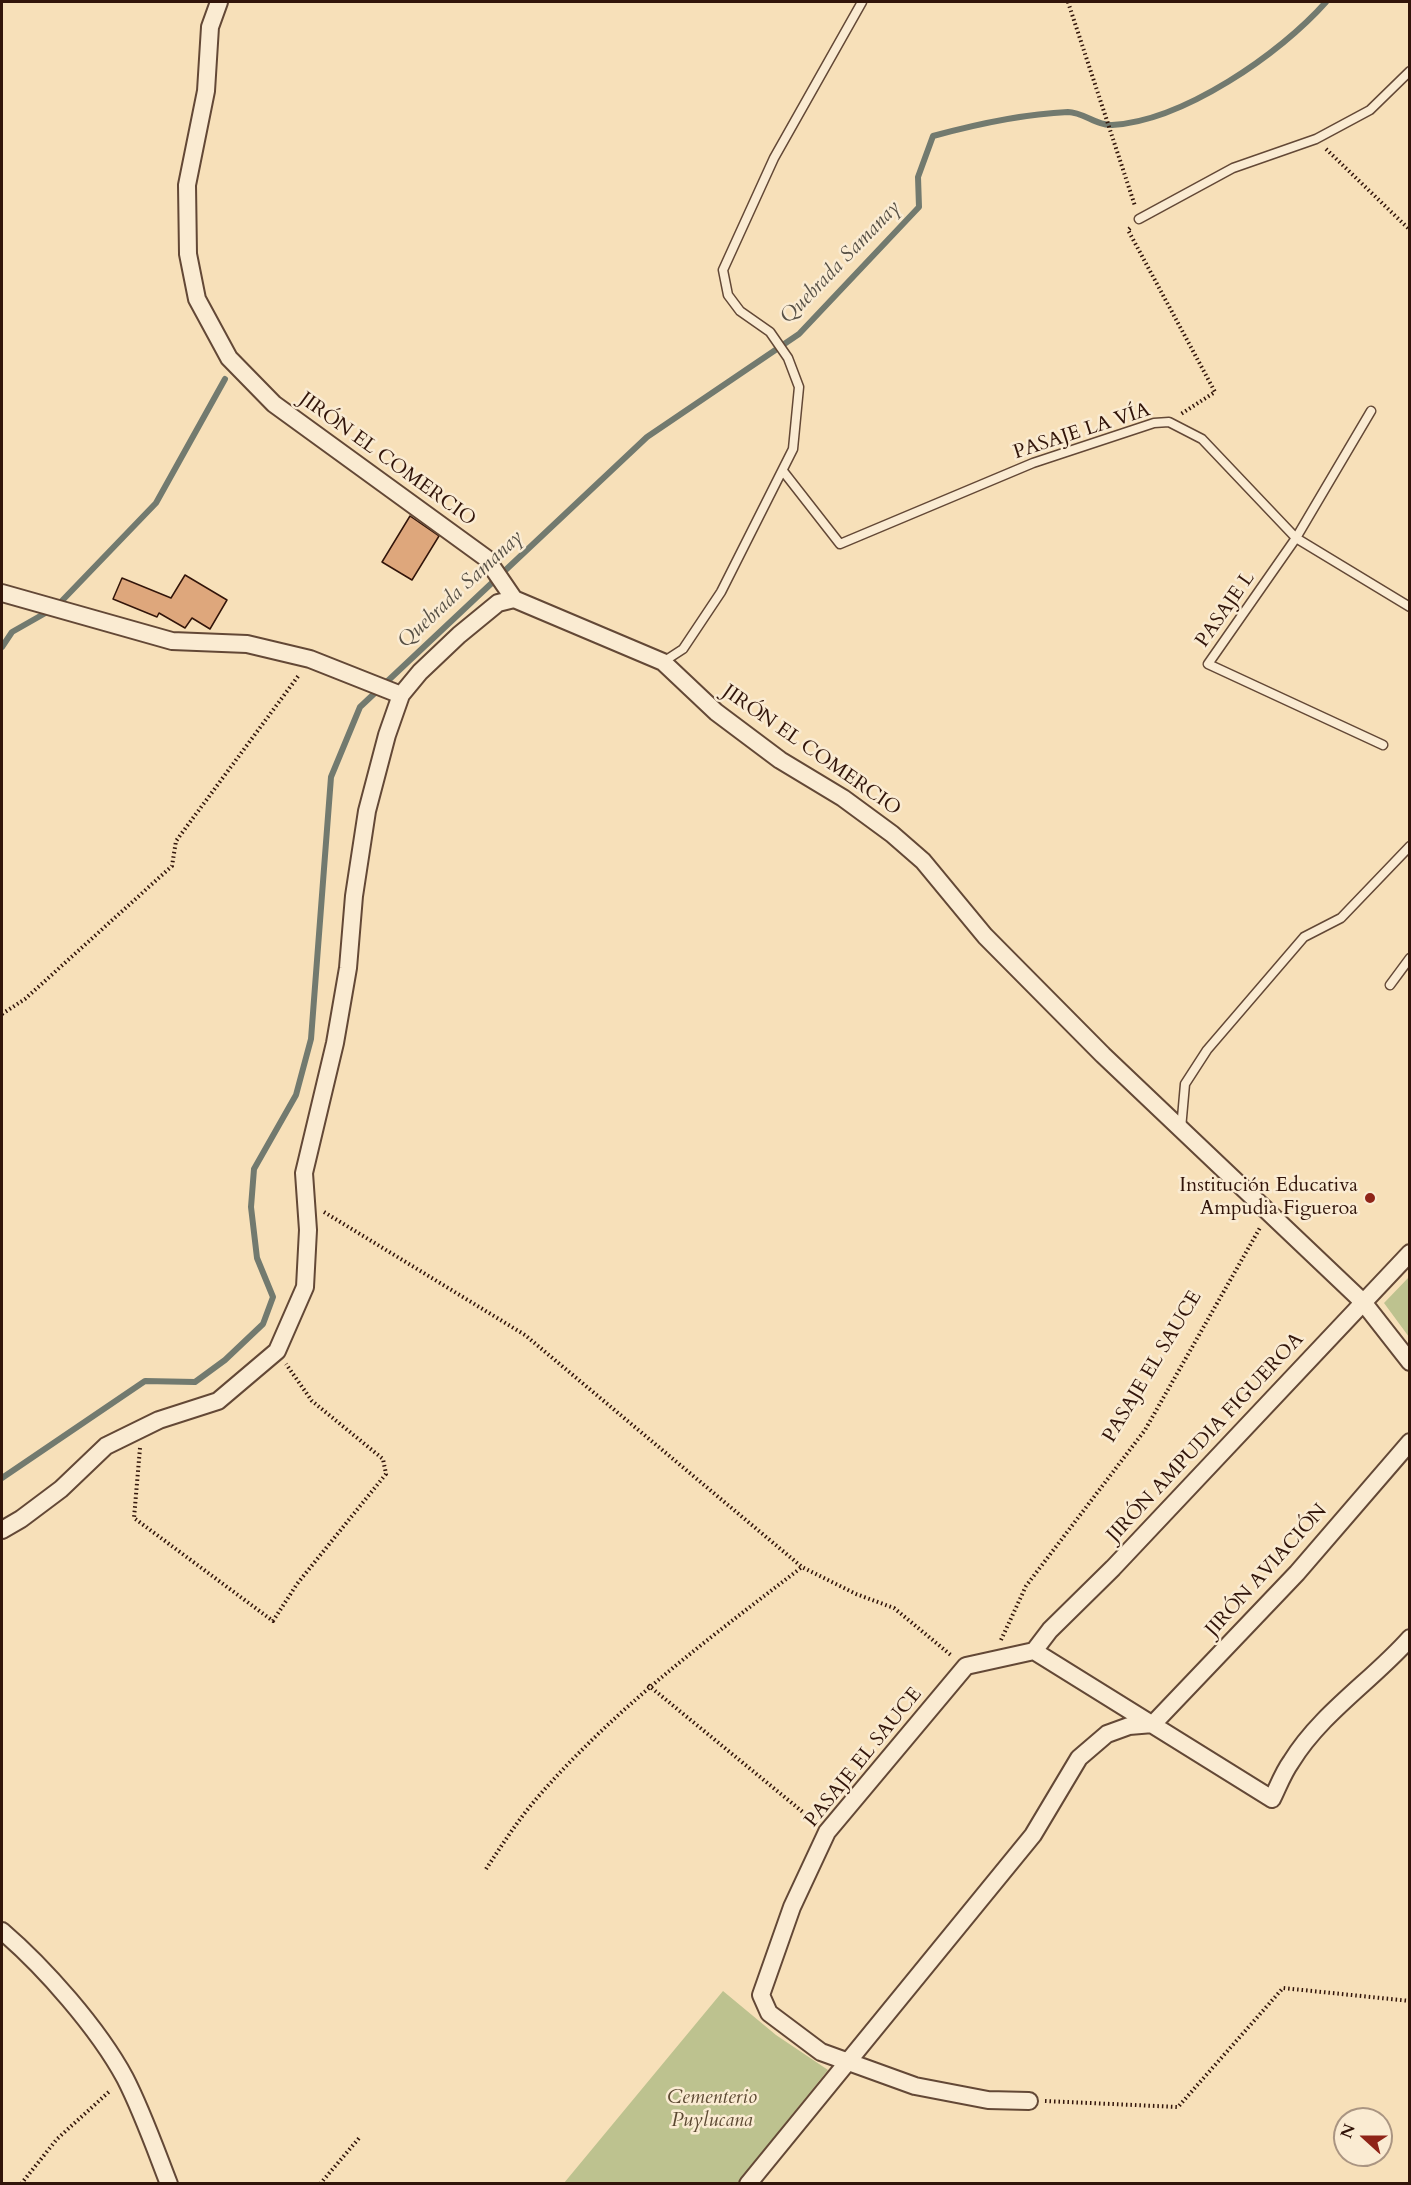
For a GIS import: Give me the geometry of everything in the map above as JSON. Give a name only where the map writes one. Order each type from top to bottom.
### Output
[{"type":"street","name":"JIRÓN EL COMERCIO","points":[[219,2],[210,27],[206,91],[187,185],[188,254],[197,299],[229,358],[274,404],[486,558],[510,594],[663,662],[716,712],[780,760],[843,798],[892,834],[923,861],[986,936],[1181,1130],[1362,1302],[1410,1362]]},
{"type":"street","points":[[2,593],[172,641],[247,644],[310,659],[390,689]]},
{"type":"street","points":[[390,689],[420,672],[459,635],[510,594]]},
{"type":"street","points":[[2,1530],[21,1519],[61,1489],[106,1446],[142,1428],[218,1401],[277,1351],[305,1287],[308,1230],[304,1173],[335,1043],[348,968],[367,811],[387,735],[390,689]]},
{"type":"street","name":"JIRÓN AMPUDIA FIGUEROA","points":[[1034,1651],[1050,1630],[1113,1568],[1410,1253]]},
{"type":"street","name":"JIRÓN AVIACIÓN","points":[[1153,1724],[1297,1573],[1410,1442]]},
{"type":"street","points":[[966,1666],[1034,1651],[1272,1799],[1291,1761],[1326,1720],[1392,1659],[1410,1638]]},
{"type":"street","name":"PASAJE EL SAUCE","points":[[966,1666],[827,1832],[792,1907],[760,1995],[769,2013],[821,2052],[915,2086],[988,2100],[1029,2100]]},
{"type":"street","points":[[748,2184],[1033,1835],[1079,1758],[1107,1734],[1128,1726],[1153,1724]]},
{"type":"street","points":[[2,1931],[24,1950],[96,2033],[125,2078],[169,2184]]},
{"type":"lane","points":[[663,662],[683,649],[721,592],[793,449],[799,387],[788,358],[770,332],[740,311],[728,295],[723,270],[774,158],[862,2]]},
{"type":"lane","points":[[1138,219],[1233,168],[1316,140],[1370,110],[1410,71]]},
{"type":"lane","name":"PASAJE L","points":[[1371,411],[1296,538],[1208,664],[1383,745]]},
{"type":"lane","name":"PASAJE LA VÍA","points":[[783,471],[840,544],[1033,463],[1154,423],[1169,422],[1202,439],[1296,538],[1410,607]]},
{"type":"lane","points":[[1181,1130],[1185,1084],[1207,1050],[1304,937],[1341,918],[1410,846]]},
{"type":"lane","points":[[1390,985],[1410,958]]},
{"type":"path","points":[[1068,2],[1138,219],[1128,230],[1215,392],[1169,422]]},
{"type":"path","points":[[1316,140],[1410,230]]},
{"type":"path","points":[[2,1014],[25,999],[172,866],[176,841],[310,659]]},
{"type":"path","points":[[306,1201],[525,1335],[802,1567],[856,1594],[894,1608],[966,1666]]},
{"type":"path","name":"PASAJE EL SAUCE","points":[[991,1660],[1026,1586],[1145,1430],[1269,1213]]},
{"type":"path","points":[[142,1428],[134,1518],[273,1621],[297,1584],[387,1474],[383,1459],[312,1401],[277,1351]]},
{"type":"path","points":[[486,1869],[535,1799],[648,1685],[802,1567]]},
{"type":"path","points":[[648,1685],[827,1832]]},
{"type":"path","points":[[1029,2100],[1178,2107],[1283,1988],[1410,2001]]},
{"type":"path","points":[[21,2184],[57,2139],[125,2078]]},
{"type":"path","points":[[320,2184],[360,2137]]},
{"type":"green space","points":[[1409,1277],[1409,1337],[1384,1303]]},
{"type":"green space","name":"Cementerio Puylucana","points":[[723,1991],[776,2035],[828,2070],[737,2183],[564,2183]]},
{"type":"building","points":[[410,516],[439,536],[412,580],[382,562]]},
{"type":"building","points":[[185,575],[227,600],[210,629],[192,618],[185,628],[159,613],[157,617],[113,599],[122,578],[171,598]]},
{"type":"waterway","name":"Quebrada Samanay","points":[[2,1478],[145,1381],[195,1382],[225,1360],[263,1324],[273,1297],[257,1258],[251,1207],[254,1169],[296,1095],[311,1039],[331,777],[360,707],[647,437],[799,334],[919,207],[918,177],[933,136],[1000,120],[1051,113],[1079,114],[1106,125],[1140,121],[1199,98],[1228,82],[1283,43],[1326,2]]},
{"type":"waterway","points":[[2,647],[12,632],[56,607],[156,503],[225,379]]},
{"type":"place","name":"Institución Educativa Ampudia Figueroa","points":[[1370,1198]]}]
